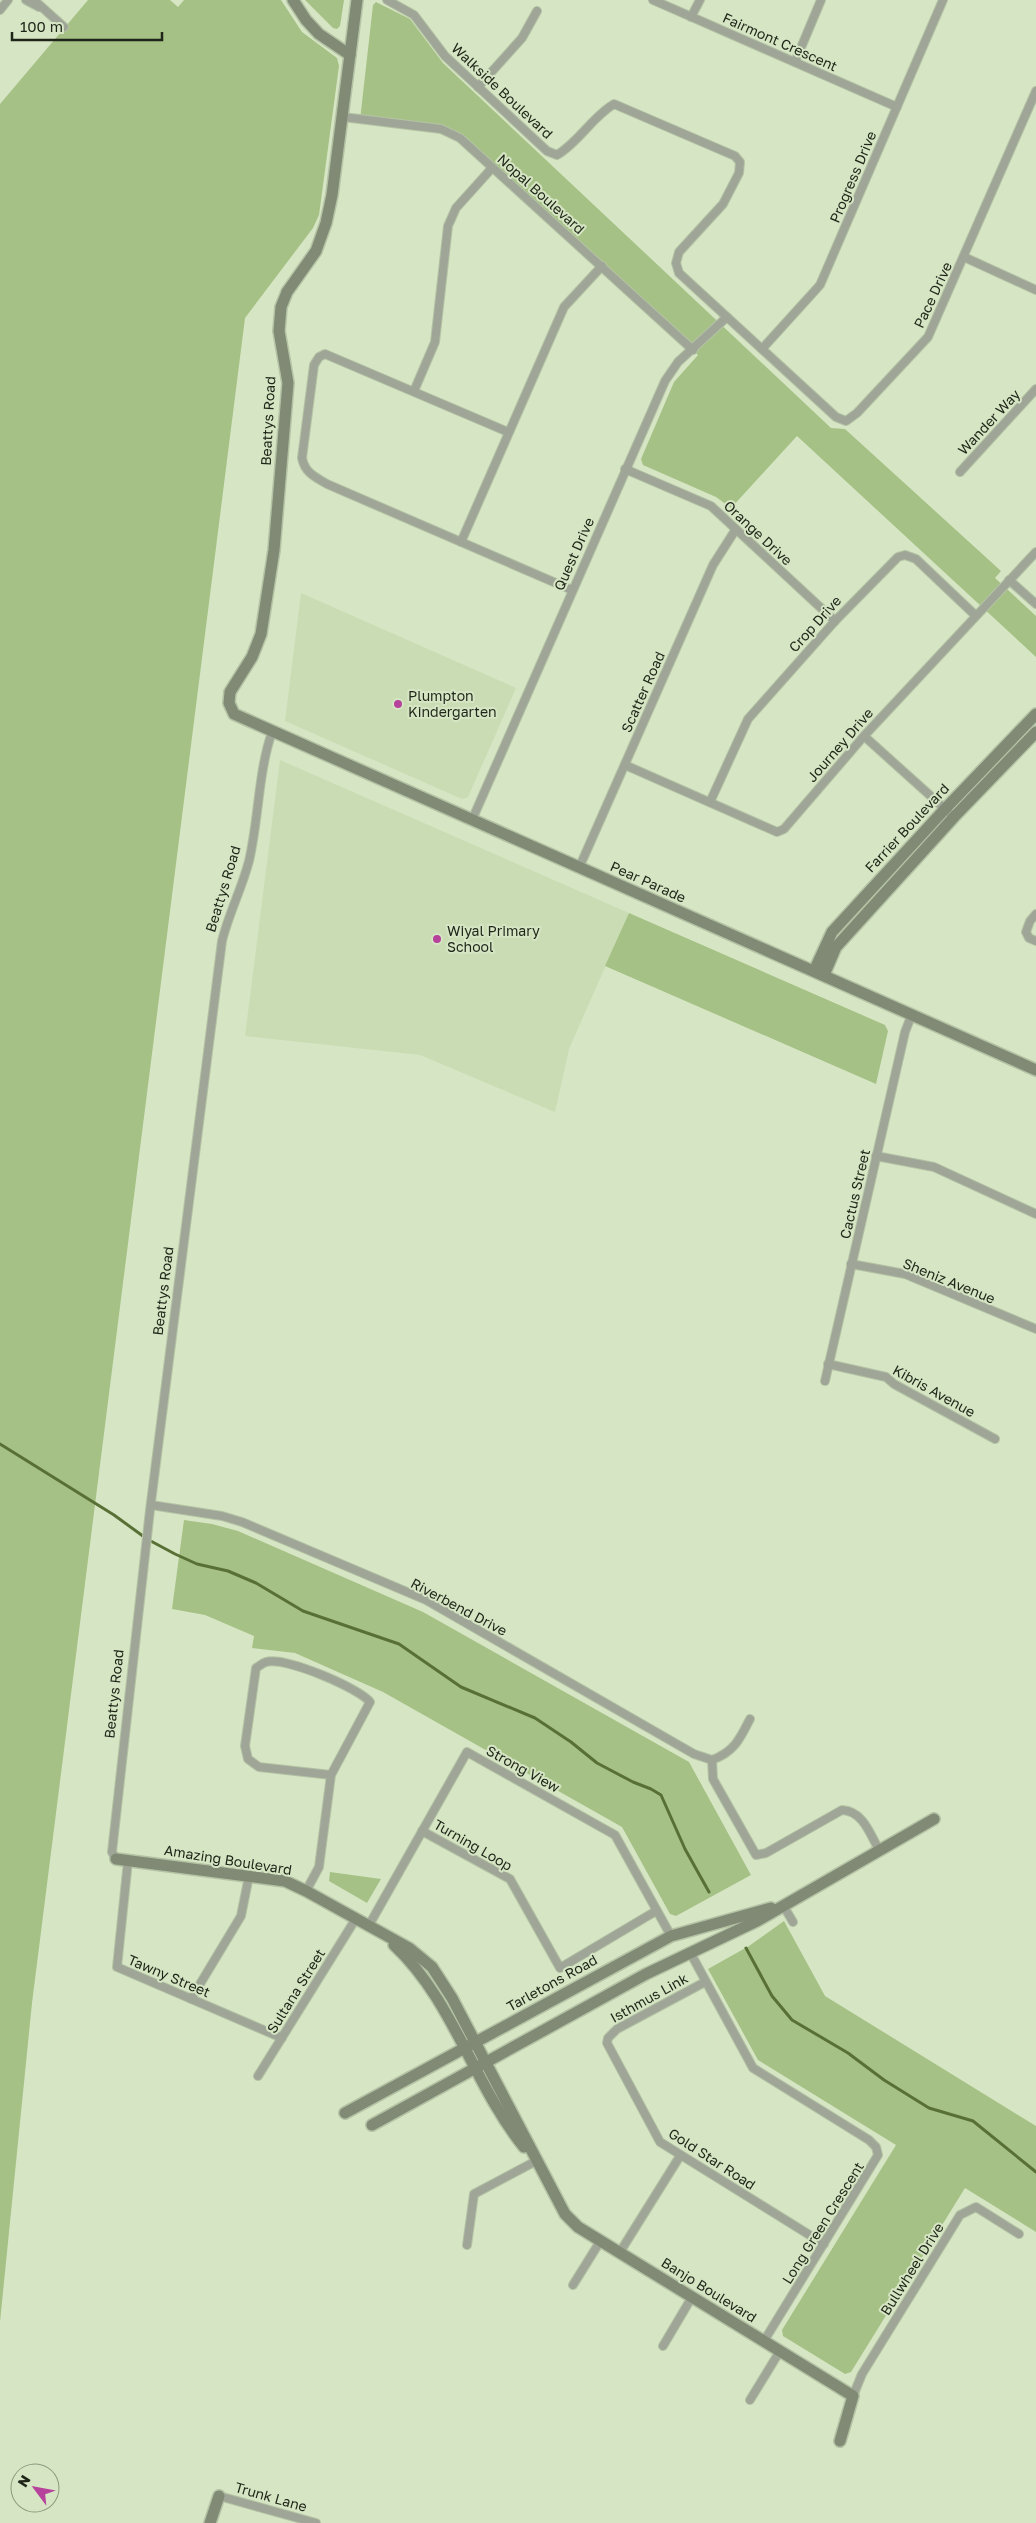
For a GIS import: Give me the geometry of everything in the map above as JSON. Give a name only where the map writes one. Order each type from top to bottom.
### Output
[{"type":"street","points":[[0,10],[8,0]]},
{"type":"street","points":[[26,0],[43,9]]},
{"type":"street","points":[[34,0],[64,27]]},
{"type":"street","points":[[293,0],[306,20],[319,34],[350,55]]},
{"type":"street","points":[[300,0],[312,18],[326,32],[337,38],[352,42]]},
{"type":"street","name":"Beattys Road","points":[[248,721],[234,714],[229,703],[230,692],[252,657],[261,634],[274,550],[288,383],[279,331],[280,307],[287,292],[316,251],[326,223],[343,118],[357,0]]},
{"type":"street","name":"Walkside Boulevard","points":[[386,0],[414,15],[445,56],[547,151],[557,154],[566,149],[604,110],[614,104],[736,156],[740,162],[739,173],[723,204],[679,252],[676,263],[679,273],[836,417],[846,421]]},
{"type":"street","name":"Fairmont Crescent","points":[[653,0],[897,107]]},
{"type":"street","points":[[692,17],[700,0]]},
{"type":"street","points":[[795,62],[821,0]]},
{"type":"street","name":"Progress Drive","points":[[762,349],[820,285],[943,0]]},
{"type":"street","points":[[478,87],[522,38],[537,11]]},
{"type":"street","name":"Pace Drive","points":[[846,421],[857,413],[928,337],[1036,91]]},
{"type":"street","name":"Nopal Boulevard","points":[[343,118],[441,129],[452,132],[693,350]]},
{"type":"street","points":[[414,391],[434,342],[448,226],[456,208],[492,168]]},
{"type":"street","points":[[964,257],[1036,290]]},
{"type":"street","points":[[461,542],[564,307],[602,266]]},
{"type":"street","name":"Quest Drive","points":[[472,820],[665,381],[678,362],[727,317]]},
{"type":"street","points":[[508,432],[325,354],[319,357],[314,366],[302,458],[304,467],[312,476],[327,484],[572,590]]},
{"type":"street","name":"Wander Way","points":[[960,472],[1036,389]]},
{"type":"street","name":"Orange Drive","points":[[625,469],[705,502],[835,621]]},
{"type":"street","name":"Scatter Road","points":[[579,868],[713,565],[736,530]]},
{"type":"street","name":"Journey Drive","points":[[625,765],[777,832],[784,829],[864,736],[1036,552]]},
{"type":"street","name":"Crop Drive","points":[[710,802],[748,719],[835,621],[894,560],[905,555],[916,558],[976,615]]},
{"type":"street","points":[[1010,580],[1036,604]]},
{"type":"street","name":"Farrier Boulevard","points":[[819,973],[832,932],[945,809],[1036,714]]},
{"type":"street","name":"Pear Parade","points":[[248,721],[1036,1070]]},
{"type":"street","name":"Beattys Road","points":[[116,1859],[112,1852],[151,1505],[222,941],[232,906],[249,861],[265,752],[272,732]]},
{"type":"street","name":"Farrier Boulevard","points":[[819,973],[836,947],[954,817],[1036,732]]},
{"type":"street","points":[[864,736],[954,817]]},
{"type":"street","points":[[1036,914],[1030,921],[1026,932],[1029,938],[1036,941]]},
{"type":"street","name":"Cactus Street","points":[[825,1380],[905,1032],[912,1014]]},
{"type":"street","points":[[876,1156],[934,1167],[1036,1214]]},
{"type":"street","name":"Sheniz Avenue","points":[[851,1264],[906,1274],[1036,1329]]},
{"type":"street","name":"Kibris Avenue","points":[[828,1364],[886,1377],[894,1384],[995,1439]]},
{"type":"street","name":"Riverbend Drive","points":[[151,1505],[222,1516],[242,1522],[426,1600],[694,1754],[712,1760]]},
{"type":"street","points":[[306,1890],[319,1867],[331,1775],[370,1702],[358,1692],[295,1665],[267,1661],[256,1668],[245,1746],[248,1759],[260,1767],[331,1775]]},
{"type":"street","points":[[750,1719],[740,1739],[726,1755],[712,1760],[713,1778],[756,1855],[766,1853],[842,1810],[851,1811],[858,1816],[879,1850]]},
{"type":"street","name":"Strong View","points":[[368,1927],[467,1752],[614,1835],[671,1936]]},
{"type":"street","name":"Tarletons Road","points":[[372,2125],[483,2059],[646,1974],[757,1921],[934,1819]]},
{"type":"street","name":"Turning Loop","points":[[422,1831],[510,1879],[560,1968],[656,1910]]},
{"type":"street","name":"Amazing Boulevard","points":[[116,1859],[249,1876],[285,1882],[306,1890],[383,1936],[408,1948],[432,1967],[452,1998],[483,2059]]},
{"type":"street","name":"Tawny Street","points":[[128,1861],[117,1967],[282,2038]]},
{"type":"street","points":[[191,1999],[241,1916],[249,1876]]},
{"type":"street","points":[[783,1905],[793,1922]]},
{"type":"street","name":"Tarletons Road","points":[[345,2113],[671,1936],[783,1905]]},
{"type":"street","name":"Sultana Street","points":[[258,2076],[355,1920]]},
{"type":"street","name":"Amazing Boulevard","points":[[383,1936],[405,1956],[428,1983],[472,2065]]},
{"type":"street","name":"Long Green Crescent","points":[[691,1954],[753,2068],[869,2140],[876,2147],[878,2155],[764,2341]]},
{"type":"street","name":"Isthmus Link","points":[[608,2038],[617,2029],[705,1982]]},
{"type":"street","name":"Gold Star Road","points":[[608,2038],[607,2044],[660,2142],[824,2244]]},
{"type":"street","name":"Banjo Boulevard","points":[[483,2059],[565,2214],[578,2227],[853,2396]]},
{"type":"street","name":"Banjo Boulevard","points":[[472,2065],[493,2104],[536,2161]]},
{"type":"street","points":[[620,2252],[680,2156]]},
{"type":"street","points":[[467,2244],[474,2194],[536,2161]]},
{"type":"street","name":"Bullwheel Drive","points":[[853,2396],[862,2374],[960,2215],[976,2206],[1019,2234]]},
{"type":"street","points":[[573,2285],[601,2240]]},
{"type":"street","points":[[663,2346],[692,2297]]},
{"type":"street","points":[[750,2400],[780,2352]]},
{"type":"street","points":[[840,2441],[853,2396]]},
{"type":"street","points":[[210,2523],[219,2496]]},
{"type":"street","name":"Trunk Lane","points":[[219,2496],[316,2523]]},
{"type":"shaded area","points":[[88,0],[170,0],[178,7],[184,0],[281,0],[302,32],[337,58],[339,66],[319,215],[313,228],[245,318],[32,2003],[0,2322],[0,104]]},
{"type":"shaded area","points":[[305,0],[344,0],[340,26],[337,29],[333,28]]},
{"type":"shaded area","points":[[376,2],[410,19],[443,63],[831,428],[845,429],[1001,571],[995,578],[1036,616],[1036,657],[797,436],[731,508],[716,497],[643,465],[641,459],[674,382],[698,355],[452,132],[360,120],[373,5]]},
{"type":"shaded area","name":"Plumpton Kindergarten","points":[[301,593],[516,688],[468,797],[462,799],[285,721]]},
{"type":"shaded area","name":"Wiyal Primary School","points":[[280,760],[629,913],[569,1049],[555,1112],[420,1055],[245,1036]]},
{"type":"shaded area","points":[[629,913],[885,1025],[888,1031],[876,1084],[605,966]]},
{"type":"shaded area","points":[[184,1520],[212,1524],[238,1531],[423,1612],[689,1762],[751,1875],[676,1916],[670,1914],[622,1827],[383,1692],[295,1653],[252,1648],[254,1636],[205,1615],[172,1609]]},
{"type":"shaded area","points":[[330,1872],[381,1879],[367,1903],[329,1881]]},
{"type":"shaded area","points":[[784,1921],[825,1996],[1036,2126],[1036,2232],[965,2188],[851,2372],[845,2374],[783,2336],[782,2330],[896,2145],[758,2060],[708,1969],[749,1946]]},
{"type":"waterway","points":[[0,1444],[114,1515],[147,1539],[175,1554],[197,1564],[228,1571],[256,1583],[303,1611],[399,1644],[461,1687],[535,1718],[571,1742],[597,1763],[661,1795],[685,1849],[709,1892]]},
{"type":"waterway","points":[[746,1948],[772,1996],[792,2020],[848,2053],[884,2080],[929,2108],[973,2121],[1036,2172]]},
{"type":"place","name":"Plumpton Kindergarten","points":[[398,704]]},
{"type":"place","name":"Wiyal Primary School","points":[[437,939]]}]
